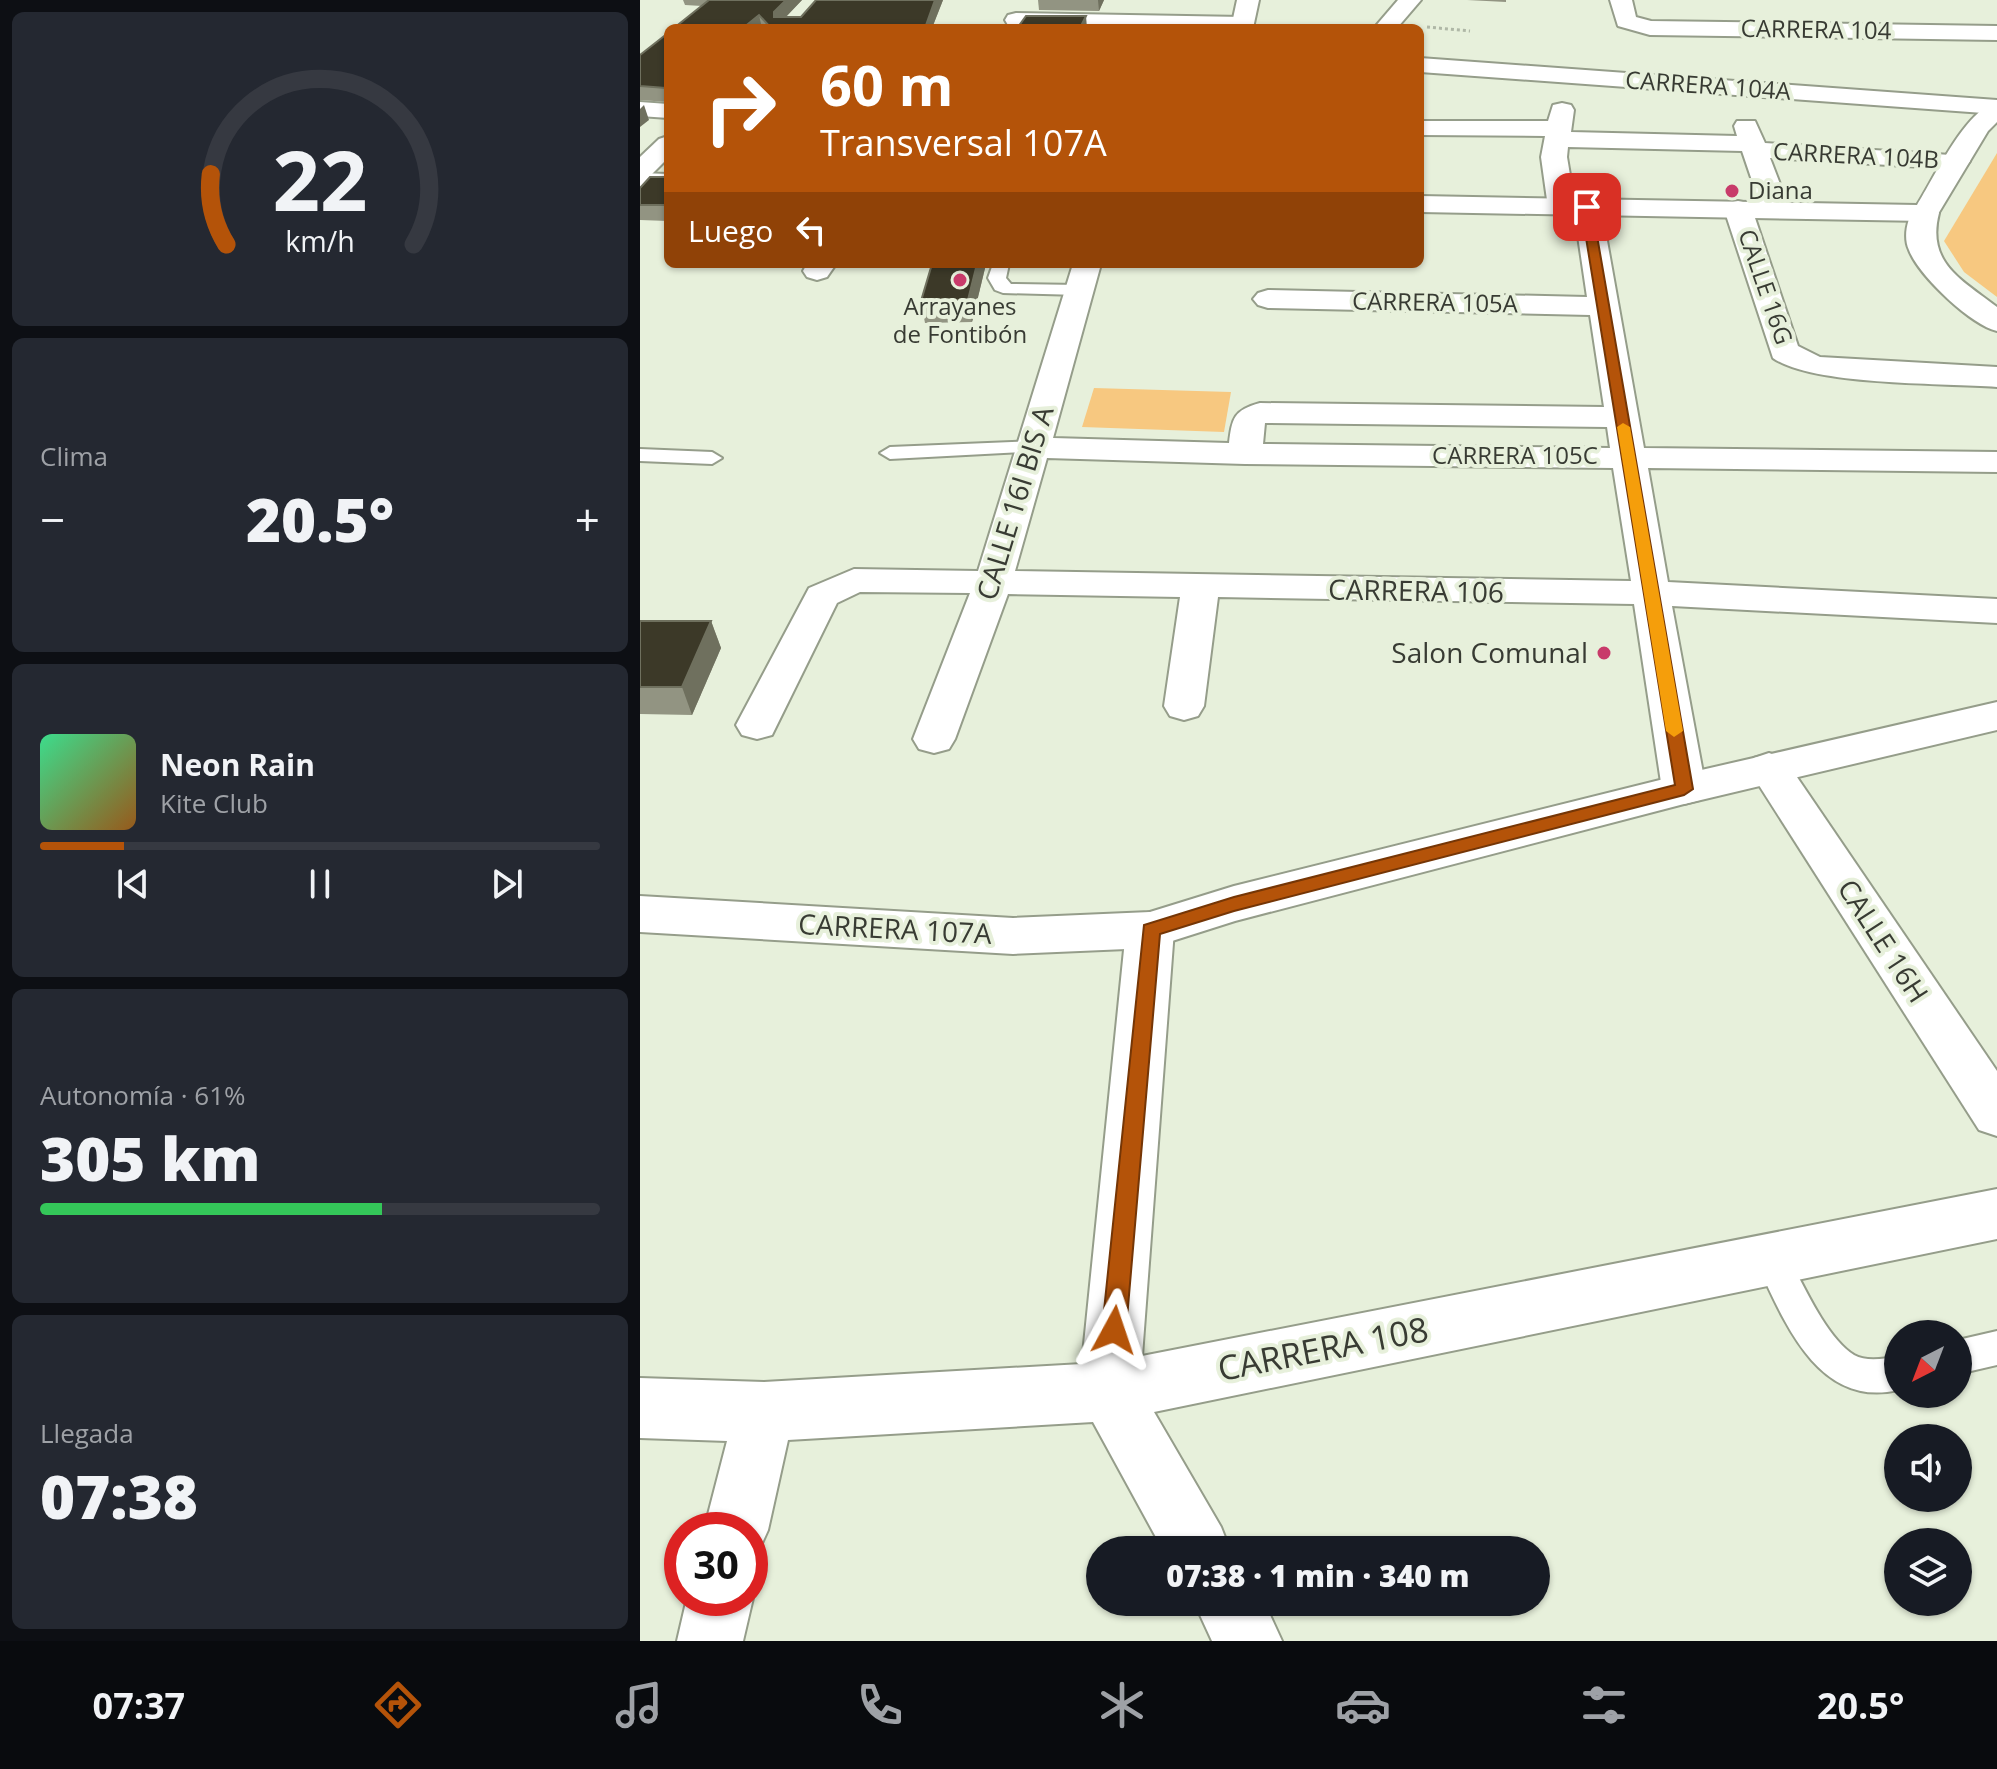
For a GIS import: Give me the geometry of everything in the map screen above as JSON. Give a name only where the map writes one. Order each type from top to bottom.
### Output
[{"type":"street","points":[[1012,24],[1032,0]]},
{"type":"street","points":[[1243,24],[1248,0]]},
{"type":"street","points":[[1389,24],[1410,0]]},
{"type":"street","name":"CARRERA 104","points":[[1621,0],[1626,21],[1650,28],[1989,32]]},
{"type":"street","points":[[1966,11],[1989,32],[1997,57]]},
{"type":"street","name":"CARRERA 104A","points":[[1424,65],[1997,108]]},
{"type":"street","points":[[1564,76],[1557,142],[1602,306],[1684,789]]},
{"type":"street","name":"CALLE 16G","points":[[1732,89],[1776,210]]},
{"type":"street","points":[[1997,108],[1978,127],[1925,213],[1920,240],[1924,254],[1942,276],[1997,322]]},
{"type":"street","points":[[640,109],[664,111]]},
{"type":"street","name":"CARRERA 104B","points":[[1424,128],[1557,142],[1754,147],[1957,161]]},
{"type":"street","points":[[1524,156],[1557,142]]},
{"type":"street","points":[[640,171],[664,148]]},
{"type":"street","points":[[640,181],[664,182]]},
{"type":"street","points":[[1424,204],[1925,213]]},
{"type":"street","name":"CALLE 16G","points":[[1738,209],[1784,351],[1797,360],[1819,366],[1997,377]]},
{"type":"street","name":"CALLE 16I BIS A","points":[[934,739],[993,583],[1083,277]]},
{"type":"street","name":"CARRERA 105A","points":[[1268,299],[1602,306]]},
{"type":"street","name":"CARRERA 105C","points":[[1245,454],[1248,418],[1252,415],[1622,417]]},
{"type":"street","name":"CARRERA 105C","points":[[1033,447],[1245,454],[1997,462]]},
{"type":"street","name":"CARRERA 106","points":[[757,725],[822,596],[854,580],[1651,593],[1997,611]]},
{"type":"street","points":[[1184,706],[1200,588]]},
{"type":"street","name":"CARRERA 107A","points":[[640,914],[1013,936],[1150,930],[1234,904],[1684,789],[1997,716]]},
{"type":"street","name":"CALLE 16H","points":[[1769,768],[1997,1114]]},
{"type":"street","points":[[1150,930],[1109,1392],[1190,1536]]},
{"type":"street","name":"CARRERA 108","points":[[640,1408],[764,1412],[1109,1392],[1997,1214]]},
{"type":"street","points":[[740,1512],[764,1412]]},
{"type":"street","points":[[710,1641],[716,1616]]},
{"type":"street","points":[[1235,1616],[1249,1641]]},
{"type":"lane","points":[[1000,268],[997,278],[1001,286],[1009,289],[1083,277]]},
{"type":"lane","points":[[890,453],[1033,447]]},
{"type":"lane","points":[[640,455],[712,458]]},
{"type":"lane","points":[[1772,1259],[1822,1347],[1847,1372],[1884,1377]]},
{"type":"lane","points":[[1972,1354],[1997,1348]]},
{"type":"shaded area","points":[[1997,153],[1997,297],[1964,272],[1944,241]]},
{"type":"shaded area","points":[[1094,388],[1231,392],[1224,432],[1082,427]]},
{"type":"building","points":[[709,0],[786,0],[774,12],[774,17],[801,17],[816,0],[935,0],[926,24],[767,24],[759,15],[748,24],[679,24]]},
{"type":"building","points":[[1026,16],[1086,16],[1082,24],[1020,24]]},
{"type":"building","points":[[664,36],[664,88],[640,86],[640,55]]},
{"type":"building","points":[[650,177],[664,177],[664,205],[640,205],[640,188]]},
{"type":"building","points":[[931,268],[976,268],[968,300],[921,301]]},
{"type":"building","points":[[640,621],[711,621],[682,687],[640,687]]},
{"type":"slow traffic","points":[[1623,427],[1674,731]]},
{"type":"place","name":"Diana","points":[[1732,191]]},
{"type":"place","name":"Arrayanes de Fontibón","points":[[960,280]]},
{"type":"place","name":"Salon Comunal","points":[[1604,653]]},
{"type":"route","points":[[1114,1330],[1150,930],[1234,904],[1684,789],[1587,207]]}]
